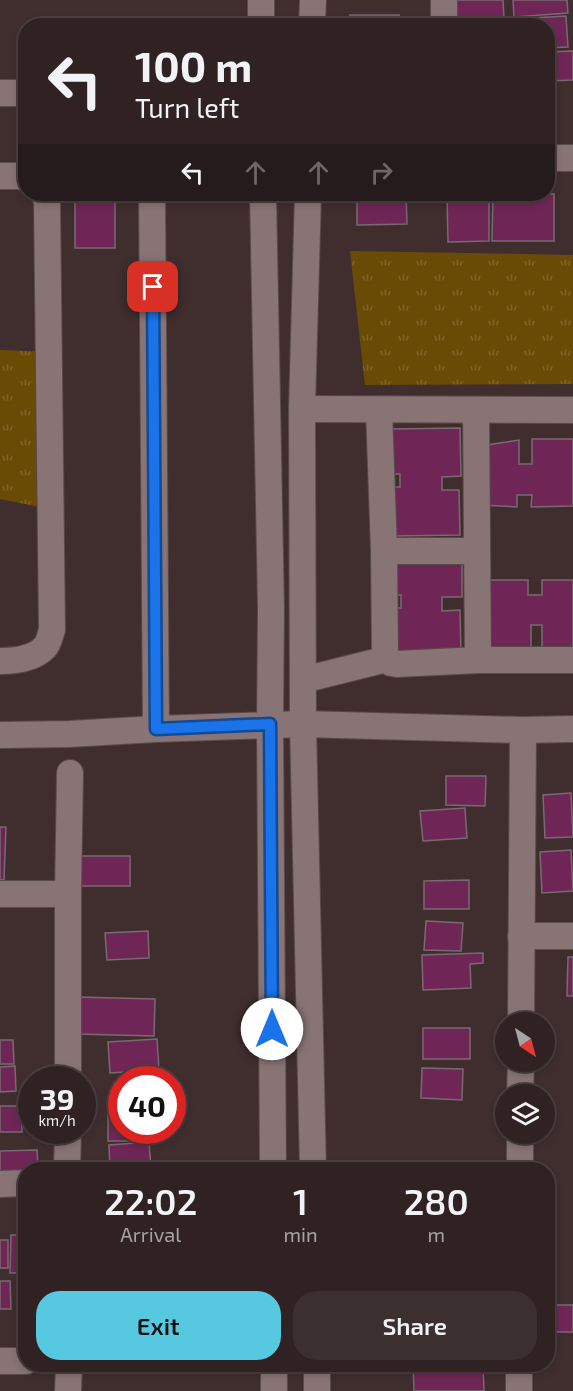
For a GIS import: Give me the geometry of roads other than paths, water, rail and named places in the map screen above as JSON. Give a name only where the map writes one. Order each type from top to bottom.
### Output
[{"type":"street","points":[[261,0],[261,18]]},
{"type":"street","points":[[312,18],[313,0]]},
{"type":"street","points":[[444,0],[444,18]]},
{"type":"street","points":[[0,93],[18,93]]},
{"type":"street","points":[[555,158],[573,159]]},
{"type":"street","points":[[0,177],[18,176]]},
{"type":"street","points":[[0,661],[33,656],[46,646],[52,630],[47,201]]},
{"type":"street","points":[[152,201],[156,729]]},
{"type":"street","points":[[263,201],[271,596],[273,1162]]},
{"type":"street","points":[[309,201],[302,409],[303,724],[313,1162]]},
{"type":"street","points":[[302,409],[573,410]]},
{"type":"street","points":[[379,410],[385,653],[387,659],[397,664],[478,660],[573,660]]},
{"type":"street","points":[[476,410],[478,660]]},
{"type":"street","points":[[384,551],[476,551]]},
{"type":"street","points":[[303,680],[387,659]]},
{"type":"street","points":[[0,735],[69,734],[270,724],[523,730],[573,729]]},
{"type":"street","points":[[521,1012],[523,730]]},
{"type":"street","points":[[68,1066],[70,773]]},
{"type":"street","points":[[0,894],[68,894]]},
{"type":"street","points":[[521,936],[573,936]]},
{"type":"street","points":[[68,1144],[68,1162]]},
{"type":"street","points":[[520,1144],[520,1162]]},
{"type":"street","points":[[0,1184],[18,1184]]},
{"type":"street","points":[[0,1361],[18,1361]]},
{"type":"street","points":[[69,1372],[69,1391]]},
{"type":"street","points":[[274,1372],[274,1391]]},
{"type":"street","points":[[317,1372],[317,1391]]},
{"type":"street","points":[[519,1372],[519,1391]]}]
